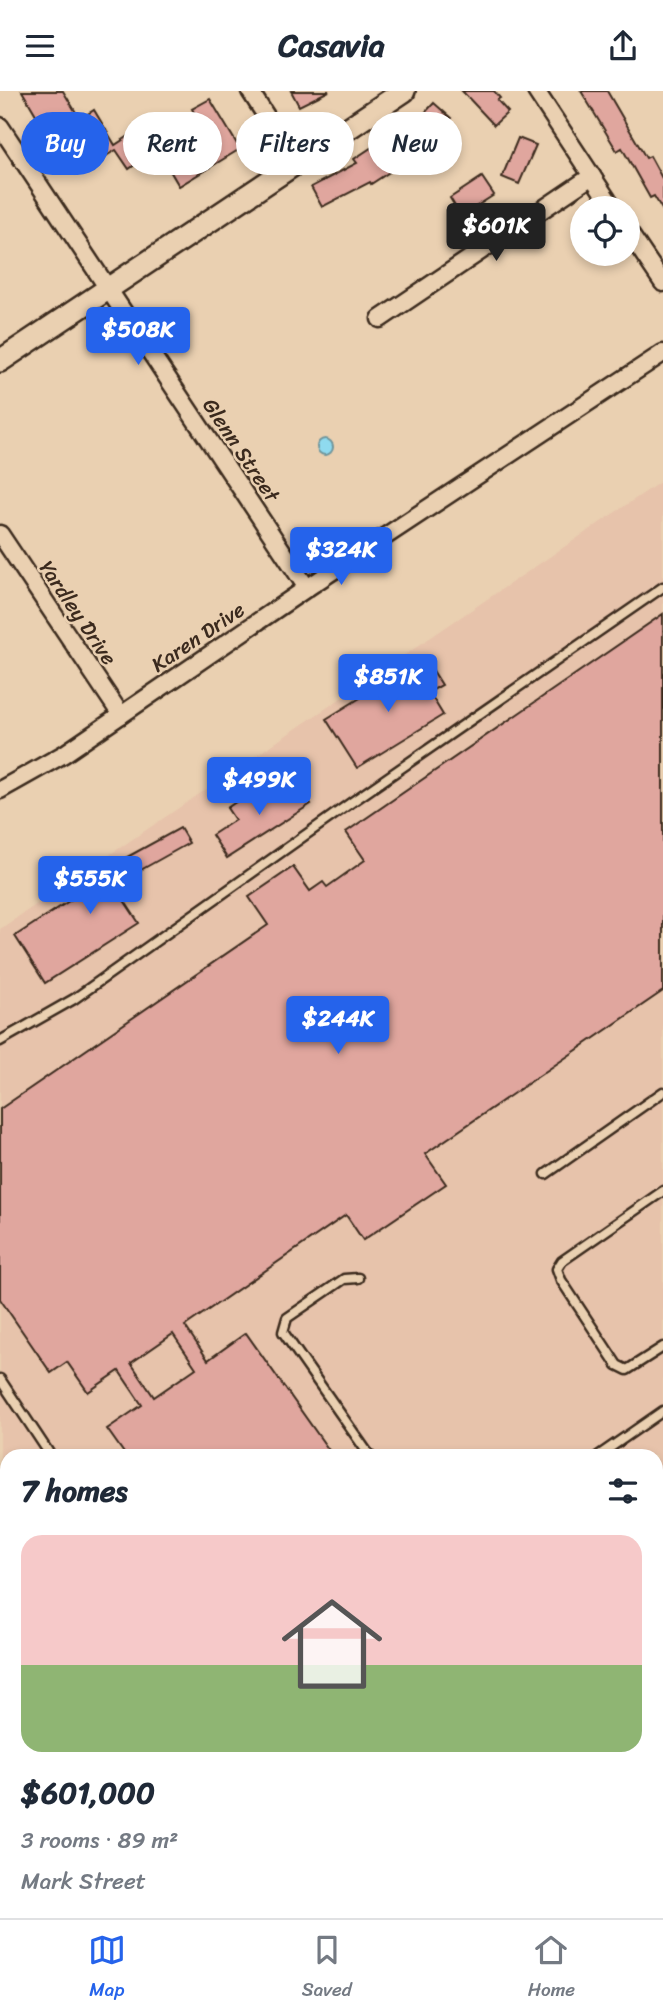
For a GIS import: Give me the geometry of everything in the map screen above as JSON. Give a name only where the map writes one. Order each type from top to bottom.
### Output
[{"type":"street","points":[[250,91],[263,112]]},
{"type":"street","points":[[354,124],[404,91]]},
{"type":"street","points":[[536,91],[605,196]]},
{"type":"street","name":"Glenn Street","points":[[0,126],[307,588]]},
{"type":"street","points":[[0,361],[278,175]]},
{"type":"street","points":[[380,319],[592,176]]},
{"type":"street","points":[[640,249],[663,283]]},
{"type":"street","name":"Karen Drive","points":[[0,790],[64,754],[307,588],[663,353]]},
{"type":"street","name":"Yardley Drive","points":[[0,534],[121,715]]},
{"type":"lane","points":[[0,1041],[74,999],[663,587]]},
{"type":"lane","points":[[547,1174],[663,1092]]},
{"type":"lane","points":[[663,1191],[562,1261],[557,1269],[561,1280],[617,1365],[627,1370],[663,1347]]},
{"type":"lane","points":[[358,1278],[344,1279],[287,1318],[283,1332],[365,1449]]},
{"type":"lane","points":[[0,1379],[46,1449]]},
{"type":"lane","points":[[609,1449],[663,1411]]},
{"type":"shaded area","points":[[663,480],[663,1449],[0,1449],[0,929]]},
{"type":"water","points":[[325,439],[331,441],[331,453],[325,455],[319,453],[317,447],[319,441]]},
{"type":"building","points":[[22,91],[63,91],[76,112],[34,112]]},
{"type":"building","points":[[291,91],[329,91],[299,106]]},
{"type":"building","points":[[462,91],[494,91],[500,98],[497,100],[508,112],[494,125]]},
{"type":"building","points":[[581,91],[607,91],[646,158],[650,156],[663,180],[663,211],[654,196],[650,198],[622,148],[617,151]]},
{"type":"building","points":[[210,99],[218,112],[194,112],[192,109]]},
{"type":"building","points":[[434,103],[444,112],[426,112]]},
{"type":"building","points":[[222,119],[236,142],[236,151],[222,160]]},
{"type":"building","points":[[109,135],[115,145],[123,140],[123,160],[116,150],[109,154]]},
{"type":"building","points":[[518,138],[536,145],[519,184],[502,177]]},
{"type":"building","points":[[368,150],[368,175],[385,175],[322,207],[311,187],[334,175],[354,175],[354,165],[357,163],[354,159]]},
{"type":"building","points":[[173,175],[197,175],[179,186]]},
{"type":"building","points":[[482,177],[494,195],[461,216],[450,198]]},
{"type":"building","points":[[663,614],[663,991],[425,1154],[446,1184],[363,1240],[346,1215],[185,1326],[208,1360],[246,1333],[328,1449],[121,1449],[107,1429],[142,1405],[119,1371],[88,1392],[67,1362],[51,1373],[0,1299],[0,1109],[268,925],[249,897],[293,867],[310,891],[323,882],[327,887],[365,860],[346,832]],"holes":[[[173,1334],[196,1368],[154,1397],[131,1363]]]},
{"type":"building","points":[[425,658],[442,685],[429,692],[443,715],[357,768],[326,719]]},
{"type":"building","points":[[294,779],[311,804],[227,858],[212,835],[235,820],[227,808],[252,791],[259,802]]},
{"type":"building","points":[[180,828],[189,843],[114,885],[139,923],[45,983],[15,936],[123,866],[120,861]]}]
